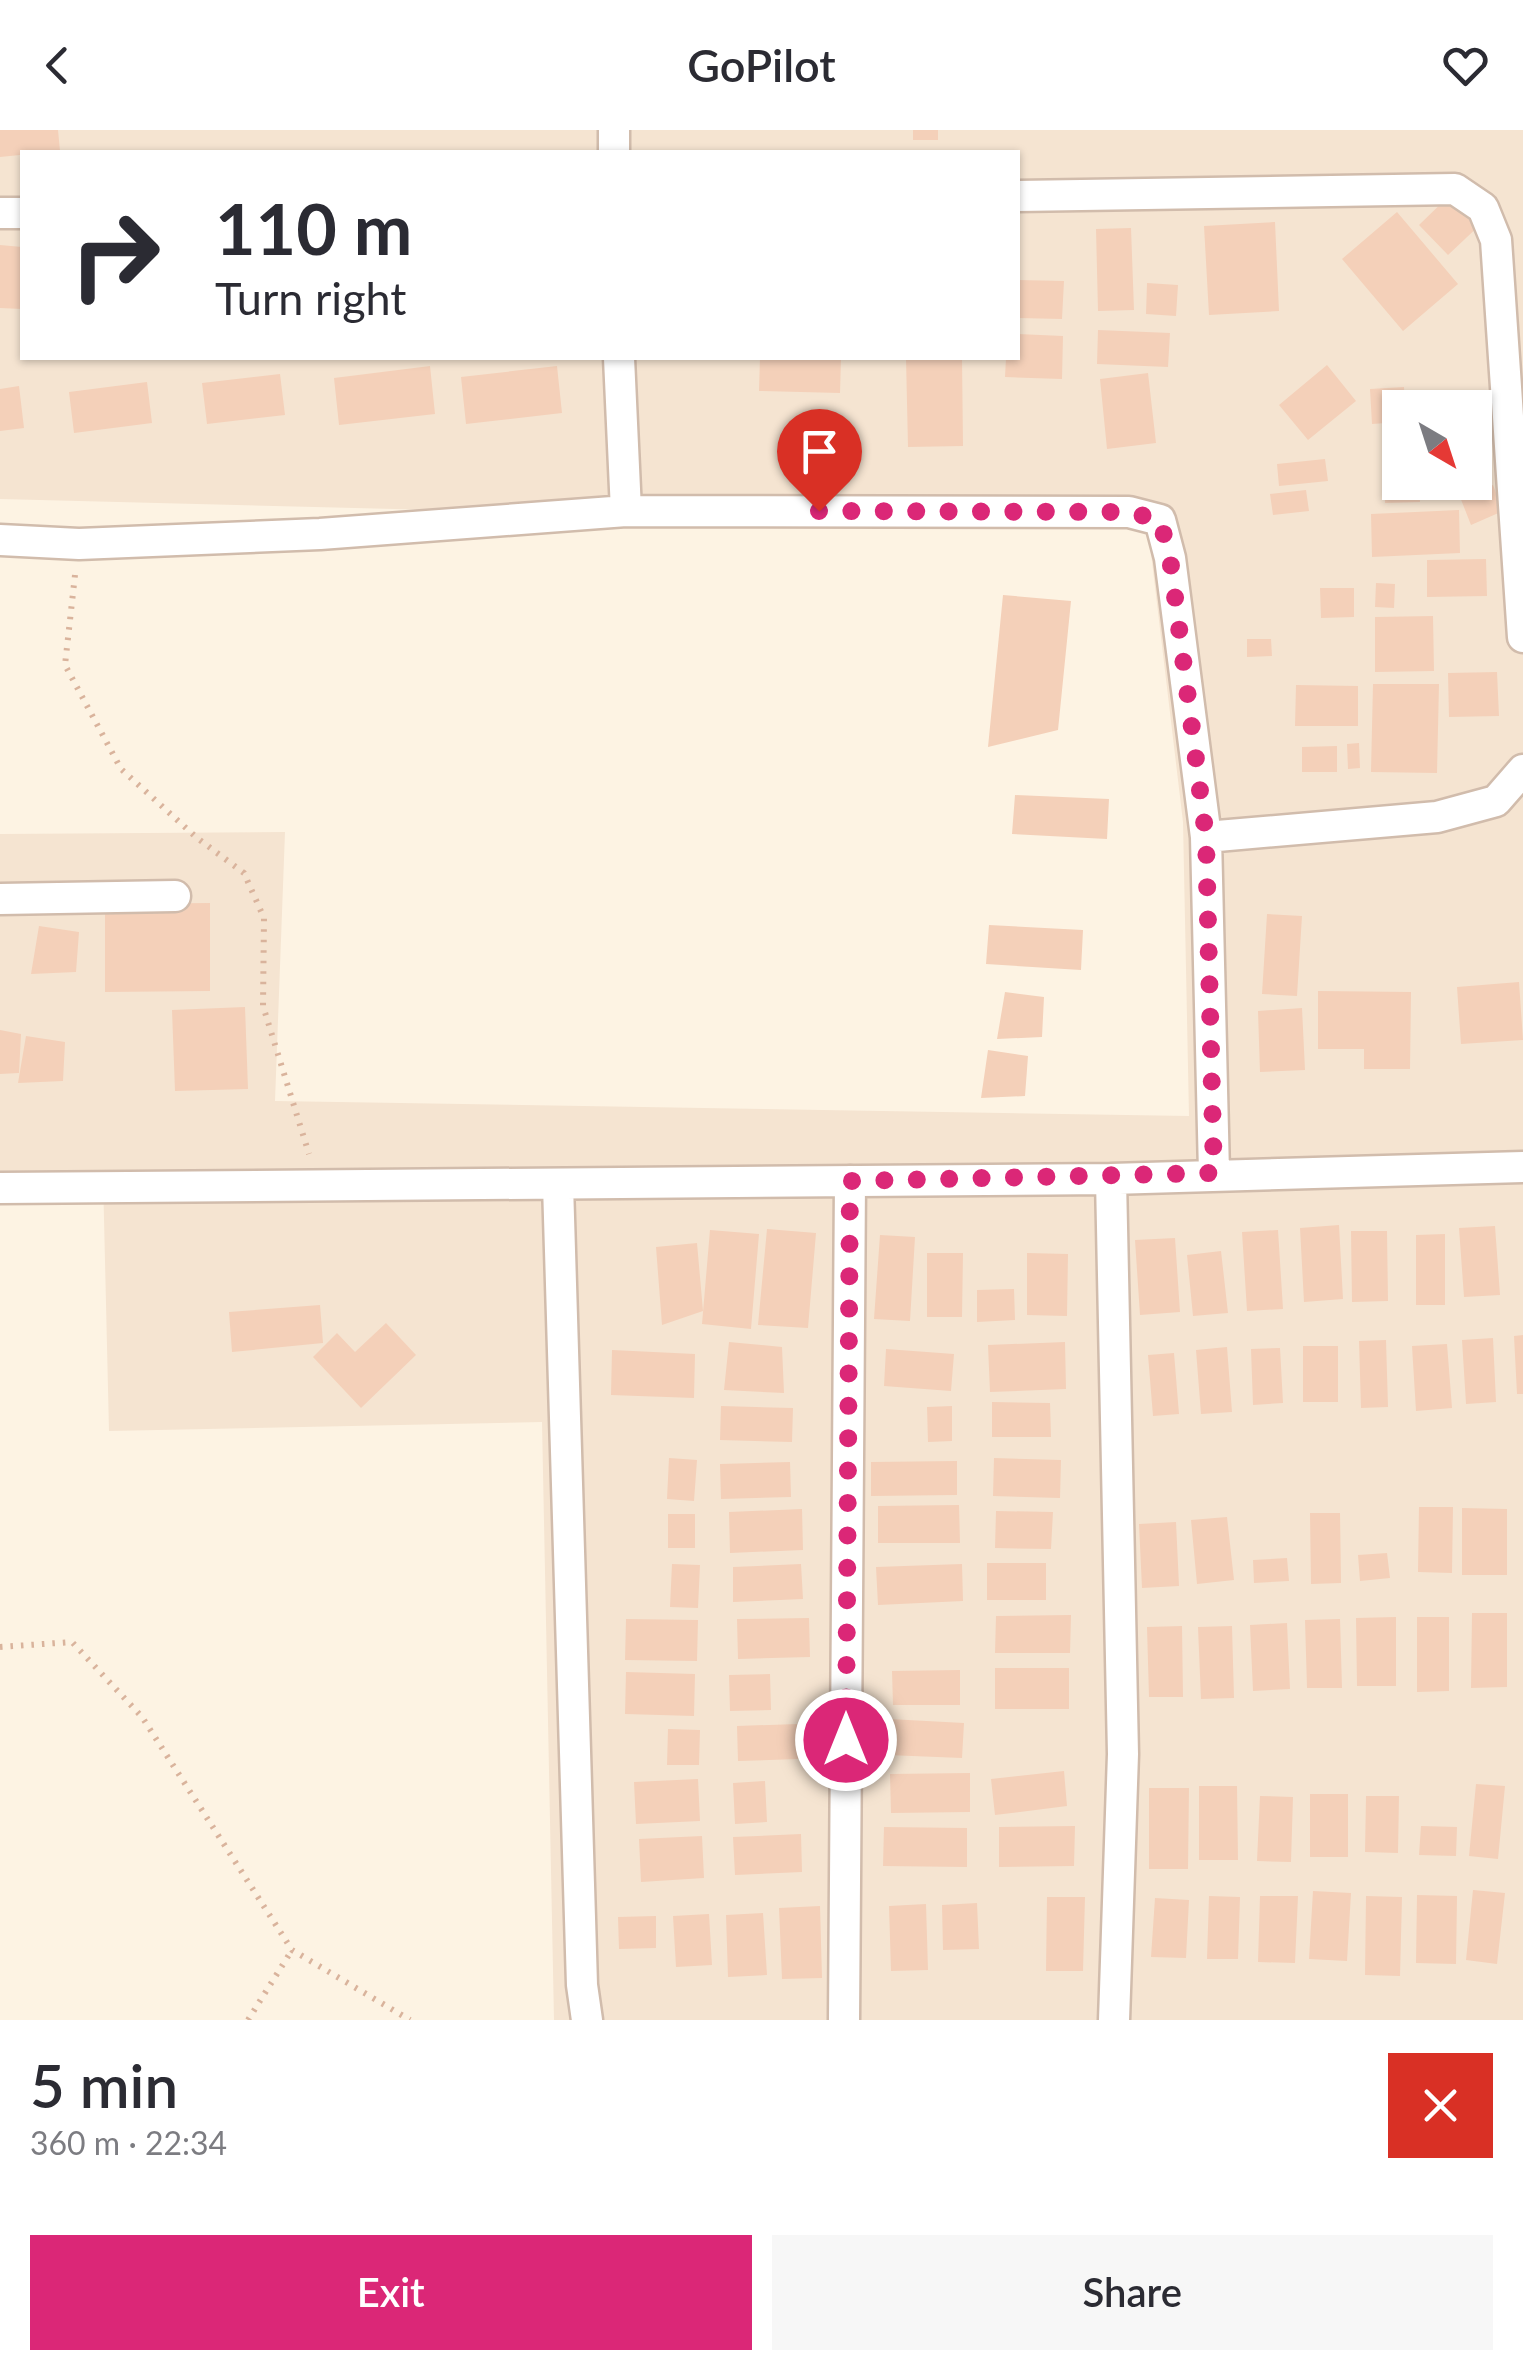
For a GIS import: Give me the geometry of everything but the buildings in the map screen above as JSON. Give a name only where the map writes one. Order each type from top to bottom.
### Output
[{"type":"street","points":[[1020,196],[1455,189],[1483,208],[1496,240],[1523,637]]},
{"type":"street","points":[[619,360],[626,511]]},
{"type":"street","points":[[0,540],[79,544],[320,534],[626,511],[1129,512],[1160,520],[1170,558],[1206,837],[1214,1173]]},
{"type":"street","points":[[1206,837],[1437,817],[1496,801],[1523,770]]},
{"type":"street","points":[[0,899],[175,896]]},
{"type":"street","points":[[0,1188],[318,1182],[558,1184],[1111,1178],[1523,1167]]},
{"type":"street","points":[[1111,1178],[1123,1754],[1114,2020]]},
{"type":"street","points":[[844,2020],[850,1181]]},
{"type":"street","points":[[558,1184],[582,1966],[587,2020]]},
{"type":"path","points":[[79,544],[64,665],[121,769],[197,838],[244,873],[264,918],[263,1006],[318,1182]]},
{"type":"path","points":[[0,1647],[72,1642],[142,1716],[292,1950],[410,2020]]},
{"type":"path","points":[[248,2020],[292,1950]]},
{"type":"shaded area","points":[[0,130],[1523,130],[1523,2020],[554,2020],[542,1422],[109,1431],[103,1176],[0,1175],[0,834],[285,832],[275,1101],[1189,1116],[1183,822],[1148,528],[0,499]]},
{"type":"route","points":[[819,511],[1129,512],[1160,520],[1170,558],[1206,837],[1214,1173],[850,1181],[846,1740]]}]
